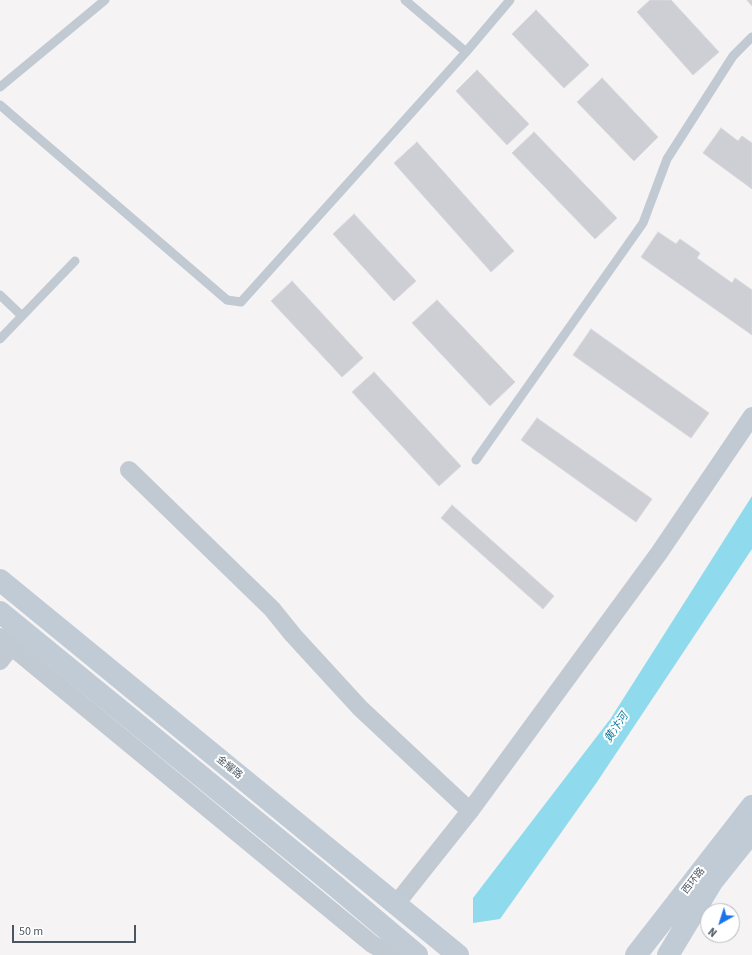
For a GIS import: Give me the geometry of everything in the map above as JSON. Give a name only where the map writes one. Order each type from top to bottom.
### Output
[{"type":"main road","name":"金耀路","points":[[0,580],[458,955]]},
{"type":"main road","points":[[0,612],[12,638],[333,884],[374,942],[417,955]]},
{"type":"main road","name":"西环路","points":[[636,955],[752,806]]},
{"type":"main road","name":"西环路","points":[[668,955],[712,882],[752,832]]},
{"type":"main road","points":[[619,955],[657,929]]},
{"type":"street","points":[[396,904],[470,811],[659,553],[752,416]]},
{"type":"street","points":[[129,470],[272,609],[293,635],[360,708],[470,811]]},
{"type":"street","points":[[0,661],[12,638]]},
{"type":"street","points":[[374,942],[391,955]]},
{"type":"lane","points":[[0,88],[106,0]]},
{"type":"lane","points":[[405,0],[466,52]]},
{"type":"lane","points":[[0,105],[227,300],[241,302],[466,52],[510,0]]},
{"type":"lane","points":[[476,460],[642,224],[667,159],[733,56],[752,37]]},
{"type":"lane","points":[[0,339],[75,261]]},
{"type":"lane","points":[[0,295],[22,316]]},
{"type":"water","name":"黄汴河","points":[[752,496],[752,549],[597,782],[500,919],[473,923],[473,898],[611,718]]},
{"type":"building","points":[[650,0],[671,0],[719,52],[693,75],[637,12]]},
{"type":"building","points":[[747,0],[752,0],[752,6]]},
{"type":"building","points":[[536,10],[589,65],[564,88],[512,34]]},
{"type":"building","points":[[477,70],[529,124],[507,145],[456,91]]},
{"type":"building","points":[[602,78],[658,137],[634,161],[577,102]]},
{"type":"building","points":[[721,128],[738,141],[742,136],[752,143],[752,189],[703,153]]},
{"type":"building","points":[[534,132],[617,218],[595,239],[512,153]]},
{"type":"building","points":[[417,142],[514,251],[491,272],[394,163]]},
{"type":"building","points":[[354,214],[416,281],[394,301],[333,234]]},
{"type":"building","points":[[658,232],[676,244],[680,239],[700,253],[697,258],[732,283],[735,278],[752,290],[752,335],[641,257]]},
{"type":"building","points":[[292,281],[363,358],[342,377],[271,301]]},
{"type":"building","points":[[437,300],[515,382],[490,406],[412,323]]},
{"type":"building","points":[[591,329],[709,413],[691,438],[573,355]]},
{"type":"building","points":[[374,372],[461,466],[439,486],[352,392]]},
{"type":"building","points":[[537,418],[652,499],[636,522],[521,440]]},
{"type":"building","points":[[452,505],[554,596],[543,609],[441,518]]}]
